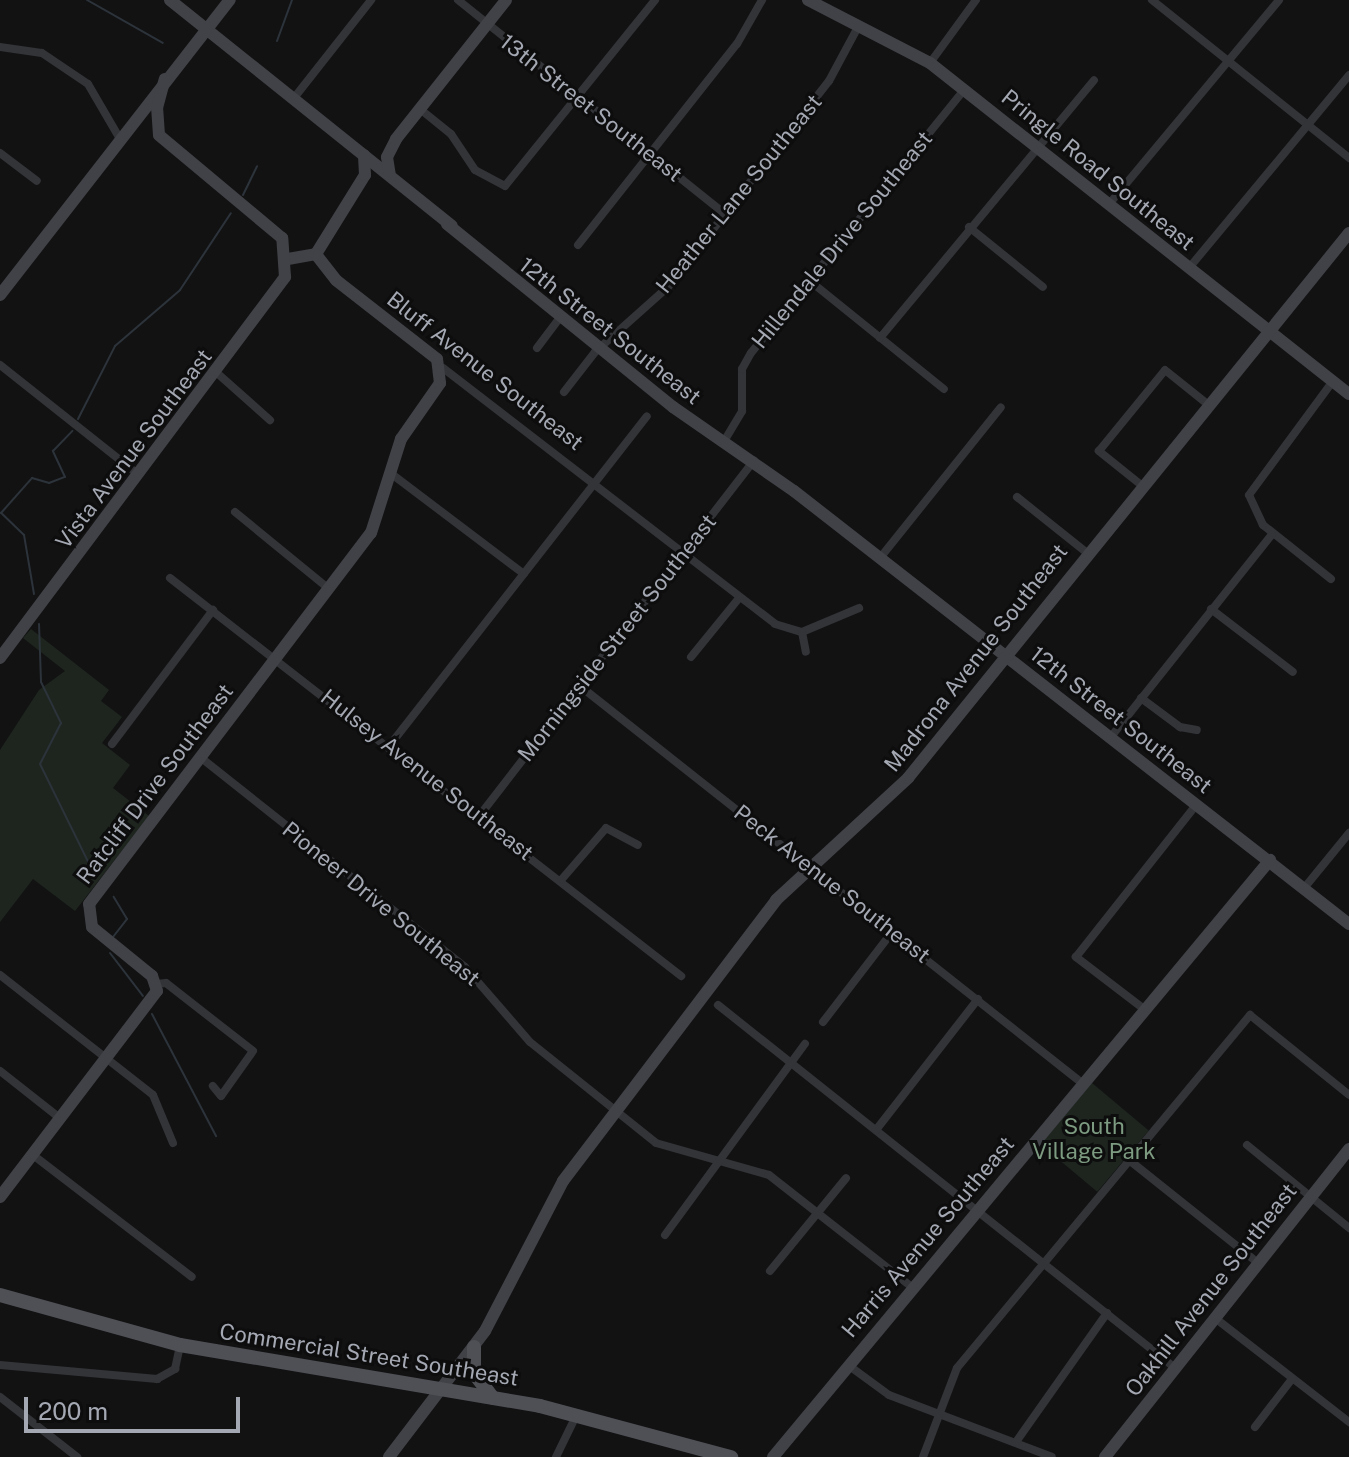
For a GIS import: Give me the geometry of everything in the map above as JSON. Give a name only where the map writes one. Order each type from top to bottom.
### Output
[{"type":"main road","name":"12th Street Southeast","points":[[170,0],[363,153],[560,318],[602,346]]},
{"type":"main road","points":[[0,295],[165,79],[230,0]]},
{"type":"main road","points":[[357,188],[390,176],[387,157],[396,139],[506,0]]},
{"type":"main road","name":"Pringle Road Southeast","points":[[808,0],[860,24],[930,63],[1189,268],[1343,385]]},
{"type":"main road","points":[[156,126],[165,79]]},
{"type":"main road","points":[[142,109],[177,154],[278,234],[288,259],[316,254],[368,169],[363,153],[396,139]]},
{"type":"main road","name":"12th Street Southeast","points":[[447,224],[1349,924]]},
{"type":"main road","name":"Madrona Avenue Southeast","points":[[389,1457],[474,1347],[539,1219],[615,1110],[809,866],[900,787],[1140,484],[1349,233]]},
{"type":"main road","name":"Bluff Avenue Southeast","points":[[316,254],[443,368]]},
{"type":"main road","name":"Vista Avenue Southeast","points":[[0,658],[282,285],[288,259]]},
{"type":"main road","name":"Ratcliff Drive Southeast","points":[[156,984],[96,932],[87,909],[377,523],[401,439],[443,368]]},
{"type":"main road","name":"Harris Avenue Southeast","points":[[773,1457],[1270,860]]},
{"type":"main road","points":[[0,1197],[154,999],[156,984]]},
{"type":"main road","name":"Oakhill Avenue Southeast","points":[[1105,1457],[1349,1149]]},
{"type":"main road","name":"Commercial Street Southeast","points":[[0,1295],[180,1345],[577,1414],[682,1449],[731,1457]]},
{"type":"main road","points":[[474,1347],[474,1373],[493,1398]]},
{"type":"street","points":[[294,98],[371,0]]},
{"type":"street","name":"13th Street Southeast","points":[[458,0],[725,214]]},
{"type":"street","points":[[420,109],[499,187],[518,174],[655,0]]},
{"type":"street","points":[[578,245],[650,154],[762,0]]},
{"type":"street","points":[[930,63],[976,0]]},
{"type":"street","points":[[1152,0],[1349,158]]},
{"type":"street","points":[[1110,203],[1279,0]]},
{"type":"street","name":"Heather Lane Southeast","points":[[564,392],[602,346],[668,287],[829,81],[860,24]]},
{"type":"street","points":[[0,47],[29,49],[94,90],[105,124],[120,139]]},
{"type":"street","points":[[1189,268],[1349,75]]},
{"type":"street","points":[[880,338],[1094,80]]},
{"type":"street","name":"Hillendale Drive Southeast","points":[[725,440],[742,411],[744,363],[965,89]]},
{"type":"street","points":[[0,153],[37,181]]},
{"type":"street","points":[[969,227],[1043,287]]},
{"type":"street","points":[[810,281],[944,389]]},
{"type":"street","points":[[537,348],[560,318]]},
{"type":"street","points":[[0,365],[139,475]]},
{"type":"street","name":"Bluff Avenue Southeast","points":[[443,368],[595,482],[775,624],[802,632]]},
{"type":"street","points":[[1140,484],[1099,451],[1165,370],[1206,403]]},
{"type":"street","points":[[217,373],[270,420]]},
{"type":"street","points":[[1331,579],[1272,534],[1249,495],[1343,385]]},
{"type":"street","points":[[880,558],[1001,407]]},
{"type":"street","points":[[390,745],[647,416]]},
{"type":"street","name":"Morningside Street Southeast","points":[[480,815],[754,461]]},
{"type":"street","points":[[393,475],[524,574]]},
{"type":"street","points":[[1017,497],[1086,552]]},
{"type":"street","points":[[235,512],[329,589]]},
{"type":"street","points":[[1110,738],[1272,534]]},
{"type":"street","name":"Hulsey Avenue Southeast","points":[[170,578],[480,815],[681,976]]},
{"type":"street","points":[[691,657],[740,597]]},
{"type":"street","points":[[806,652],[802,632],[859,608]]},
{"type":"street","points":[[1211,609],[1293,672]]},
{"type":"street","points":[[112,744],[213,610]]},
{"type":"street","name":"Peck Avenue Southeast","points":[[580,686],[1082,1083]]},
{"type":"street","points":[[1141,698],[1180,727],[1197,730]]},
{"type":"street","name":"Pioneer Drive Southeast","points":[[200,757],[465,967],[530,1042],[667,1149],[761,1170],[912,1287]]},
{"type":"street","points":[[1144,1009],[1076,957],[1197,804]]},
{"type":"street","points":[[562,879],[606,828],[638,845]]},
{"type":"street","points":[[1305,887],[1349,833]]},
{"type":"street","points":[[823,1022],[892,932]]},
{"type":"street","points":[[0,975],[153,1095],[173,1143]]},
{"type":"street","points":[[156,984],[166,983],[253,1051],[221,1096],[213,1086]]},
{"type":"street","points":[[876,1130],[978,999]]},
{"type":"street","points":[[718,1005],[1175,1368]]},
{"type":"street","points":[[923,1457],[957,1368],[1250,1015],[1349,1095]]},
{"type":"street","points":[[665,1235],[789,1061],[805,1044]]},
{"type":"street","points":[[0,1071],[61,1119]]},
{"type":"street","points":[[1247,1145],[1349,1228]]},
{"type":"street","points":[[33,1155],[192,1277]]},
{"type":"street","points":[[1129,1160],[1258,1263]]},
{"type":"street","points":[[770,1271],[846,1178]]},
{"type":"street","points":[[1016,1442],[1107,1313]]},
{"type":"street","points":[[1215,1318],[1349,1422]]},
{"type":"street","points":[[0,1365],[157,1379],[175,1369],[180,1345]]},
{"type":"street","points":[[848,1365],[889,1395],[1052,1457]]},
{"type":"street","points":[[1255,1427],[1292,1379]]},
{"type":"street","points":[[0,1397],[77,1457]]},
{"type":"street","points":[[556,1457],[577,1414]]},
{"type":"green space","points":[[31,629],[109,690],[101,701],[122,717],[102,743],[130,765],[113,788],[149,816],[75,911],[33,879],[0,922],[0,750],[39,690],[65,671],[23,638]]},
{"type":"green space","name":"South Village Park","points":[[1092,1083],[1149,1131],[1097,1192],[1041,1144]]},
{"type":"waterway","points":[[87,0],[163,43]]},
{"type":"waterway","points":[[277,41],[292,0]]},
{"type":"waterway","points":[[243,195],[257,166]]},
{"type":"waterway","points":[[78,419],[115,346],[180,290],[231,213]]},
{"type":"waterway","points":[[34,594],[24,535],[1,513],[32,478],[49,483],[65,477],[53,451],[72,431]]},
{"type":"waterway","points":[[39,624],[41,682],[61,723],[40,764],[95,876]]},
{"type":"waterway","points":[[113,937],[127,919],[114,897]]},
{"type":"waterway","points":[[110,953],[143,996]]},
{"type":"waterway","points":[[152,1014],[216,1136]]}]
